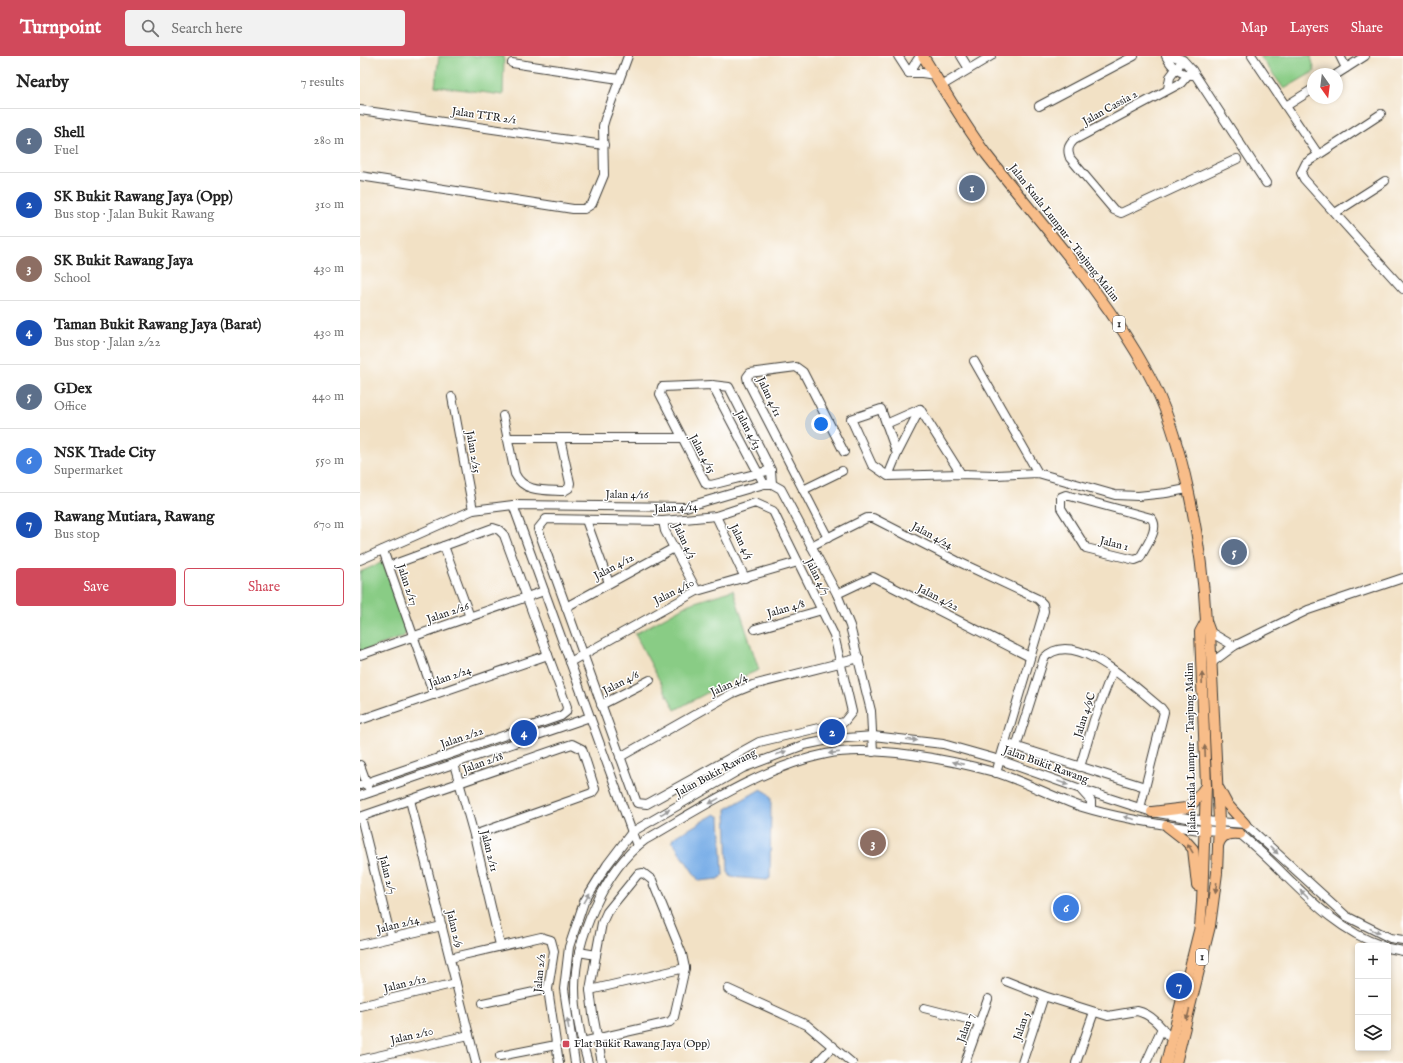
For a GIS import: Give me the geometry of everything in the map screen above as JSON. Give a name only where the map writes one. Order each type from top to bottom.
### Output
[{"type":"main road","name":"Jalan Kuala Lumpur - Tanjung Malim","points":[[921,56],[985,152],[1095,289],[1125,334],[1149,374],[1165,410],[1187,489],[1198,544],[1206,621],[1210,632],[1219,821],[1217,873],[1210,926],[1176,1063]]},
{"type":"main road","name":"Jalan Kuala Lumpur - Tanjung Malim","points":[[1166,1063],[1200,927],[1206,786],[1200,632],[1206,621]]},
{"type":"main road","points":[[1217,783],[1224,799],[1245,824]]},
{"type":"main road","points":[[1152,812],[1186,808],[1194,802],[1206,786]]},
{"type":"main road","points":[[1167,826],[1185,840],[1192,849],[1197,879],[1200,927]]},
{"type":"main road","points":[[1218,849],[1222,837],[1229,834],[1240,834]]},
{"type":"street","points":[[360,176],[584,209],[592,204],[604,175],[605,119],[628,56]]},
{"type":"street","points":[[898,56],[909,74]]},
{"type":"street","points":[[909,74],[921,56]]},
{"type":"street","points":[[961,56],[969,69]]},
{"type":"street","points":[[942,86],[991,56]]},
{"type":"street","points":[[1039,106],[1134,56]]},
{"type":"street","points":[[1166,56],[1176,69],[1192,73]]},
{"type":"street","points":[[1173,56],[1183,60],[1266,183]]},
{"type":"street","points":[[1252,56],[1318,154]]},
{"type":"street","points":[[1340,56],[1346,68]]},
{"type":"street","points":[[1343,70],[1365,56]]},
{"type":"street","points":[[1168,89],[1170,77],[1183,60]]},
{"type":"street","points":[[512,63],[619,79]]},
{"type":"street","points":[[909,74],[922,73],[935,75]]},
{"type":"street","name":"Jalan Cassia 2","points":[[1192,73],[1181,83],[1074,140],[1069,145],[1068,151],[1070,158],[1114,210],[1121,213],[1237,159]]},
{"type":"street","points":[[1286,106],[1307,93]]},
{"type":"street","name":"Jalan TTR 2/1","points":[[360,110],[604,145]]},
{"type":"street","points":[[1381,114],[1318,154],[1306,163],[1301,173],[1335,214],[1403,289]]},
{"type":"street","points":[[1335,214],[1385,181]]},
{"type":"street","points":[[974,360],[1038,473]]},
{"type":"street","name":"Jalan 4/11","points":[[828,538],[748,382],[747,377],[750,373],[796,367],[803,372],[844,452]]},
{"type":"street","points":[[712,385],[729,387],[771,470],[768,484],[781,489],[837,594],[850,626],[871,711],[873,752]]},
{"type":"street","name":"Jalan 4/15","points":[[712,385],[667,386],[662,387],[660,394],[681,438],[708,485],[771,470]]},
{"type":"street","name":"Jalan 4/13","points":[[712,385],[759,473],[768,484]]},
{"type":"street","name":"Jalan 2/25","points":[[452,397],[473,510]]},
{"type":"street","points":[[897,454],[880,409],[851,419],[872,464],[888,476],[1038,473],[1115,495],[1138,496],[1187,489]]},
{"type":"street","points":[[920,409],[961,474]]},
{"type":"street","points":[[886,424],[920,409]]},
{"type":"street","points":[[888,476],[897,454],[920,409]]},
{"type":"street","points":[[503,416],[514,474],[518,480],[530,489],[564,491],[569,488],[570,483],[560,438]]},
{"type":"street","points":[[507,438],[681,438]]},
{"type":"street","points":[[803,490],[842,471]]},
{"type":"street","name":"Jalan 4/16","points":[[360,560],[473,510],[513,505],[686,507],[768,484]]},
{"type":"street","name":"Jalan 1","points":[[1066,495],[1113,508],[1148,516],[1155,522],[1155,528],[1139,559],[1135,560],[1086,548],[1060,507],[1060,499],[1062,496],[1066,495]]},
{"type":"street","points":[[1113,508],[1115,495]]},
{"type":"street","name":"Jalan 4/14","points":[[566,607],[538,528],[546,519],[660,521],[716,516],[755,503],[764,507]]},
{"type":"street","points":[[513,505],[637,846]]},
{"type":"street","name":"Jalan 4/3","points":[[656,507],[660,521],[697,591]]},
{"type":"street","name":"Jalan 4/7","points":[[620,757],[637,803],[648,804],[759,742],[844,722],[852,712],[834,635],[773,511],[764,507]]},
{"type":"street","name":"Jalan 4/5","points":[[716,516],[746,578]]},
{"type":"street","name":"Jalan 4/24","points":[[811,546],[867,518],[873,518],[957,561],[1038,599],[1042,604],[1044,611],[1030,657]]},
{"type":"street","points":[[586,520],[609,583]]},
{"type":"street","points":[[389,566],[493,528],[499,530],[504,535],[548,655]]},
{"type":"street","points":[[444,546],[470,617]]},
{"type":"street","name":"Jalan 4/12","points":[[566,607],[674,548]]},
{"type":"street","name":"Jalan 2/17","points":[[383,550],[434,695]]},
{"type":"street","name":"Jalan 4/10","points":[[570,662],[697,591],[798,562]]},
{"type":"street","name":"Jalan 4/22","points":[[837,594],[873,577],[1030,657]]},
{"type":"street","points":[[1211,666],[1214,661],[1234,646],[1308,610],[1403,578]]},
{"type":"street","name":"Jalan 2/26","points":[[360,655],[544,591]]},
{"type":"street","points":[[566,607],[620,757]]},
{"type":"street","name":"Jalan 4/8","points":[[755,629],[822,610]]},
{"type":"street","points":[[1210,632],[1234,646]]},
{"type":"street","points":[[1016,747],[1044,658],[1049,653],[1067,648],[1088,654],[1113,670],[1164,712],[1140,808]]},
{"type":"street","name":"Jalan 2/24","points":[[360,720],[548,655]]},
{"type":"street","name":"Jalan 2/22","points":[[363,784],[560,716],[566,712],[567,707],[548,655]]},
{"type":"street","points":[[996,773],[1030,657]]},
{"type":"street","name":"Jalan 4/4","points":[[620,757],[733,693],[753,685],[858,658]]},
{"type":"street","name":"Jalan 4/9C","points":[[1080,767],[1094,720],[1113,670]]},
{"type":"street","name":"Jalan 4/6","points":[[601,705],[650,680]]},
{"type":"street","points":[[360,796],[590,717]]},
{"type":"street","name":"Jalan Bukit Rawang","points":[[575,1063],[564,989],[569,947],[584,902],[607,865],[632,832],[743,768],[804,745],[841,738],[873,736],[943,744],[1000,760],[1078,788],[1152,812],[1205,826],[1218,831],[1228,831],[1240,834]]},
{"type":"street","name":"Jalan 2/18","points":[[460,782],[572,744],[582,749],[595,789],[592,793],[474,835]]},
{"type":"street","points":[[1005,744],[1145,787]]},
{"type":"street","name":"Jalan Bukit Rawang","points":[[588,1063],[582,1042],[575,988],[579,952],[592,911],[607,883],[637,846],[764,774],[825,754],[873,752],[937,758],[996,773],[1092,809],[1167,826],[1205,826],[1219,821],[1245,824]]},
{"type":"street","name":"Jalan 2/11","points":[[454,764],[474,835],[500,945]]},
{"type":"street","points":[[360,765],[363,784],[370,792]]},
{"type":"street","points":[[360,817],[460,782]]},
{"type":"street","points":[[1078,788],[1091,801],[1092,809]]},
{"type":"street","name":"Jalan 2/9","points":[[410,800],[476,1063]]},
{"type":"street","name":"Jalan 2/7","points":[[360,817],[391,938]]},
{"type":"street","points":[[1245,824],[1346,916],[1390,938],[1403,940]]},
{"type":"street","points":[[1240,834],[1339,924],[1358,937],[1374,943]]},
{"type":"street","points":[[582,1042],[598,1039],[670,1022],[674,1017],[685,968],[682,954],[652,880],[643,873],[638,874],[607,912],[602,923],[590,990],[598,1039],[602,1063]]},
{"type":"street","points":[[1321,909],[1328,900]]},
{"type":"street","name":"Jalan 2/14","points":[[360,945],[442,926]]},
{"type":"street","name":"Jalan 2/2","points":[[450,958],[500,945],[541,937],[546,937],[550,940],[554,951],[548,989],[559,1063]]},
{"type":"street","points":[[1391,949],[1403,951]]},
{"type":"street","points":[[579,952],[596,955]]},
{"type":"street","points":[[590,990],[685,968]]},
{"type":"street","points":[[1006,981],[1044,996],[1108,1016],[1137,1011],[1158,1022],[1168,1036]]},
{"type":"street","name":"Jalan 2/12","points":[[360,1006],[456,983]]},
{"type":"street","points":[[483,1004],[548,989]]},
{"type":"street","points":[[728,989],[807,1025],[852,1063]]},
{"type":"street","name":"Jalan 5","points":[[1022,1063],[1044,996]]},
{"type":"street","name":"Jalan 7","points":[[965,1063],[988,999]]},
{"type":"street","points":[[924,1008],[979,1022]]},
{"type":"street","points":[[1076,1063],[1094,1012]]},
{"type":"street","points":[[1146,1063],[1162,1028]]},
{"type":"street","name":"Jalan 2/10","points":[[360,1060],[469,1035]]},
{"type":"street","points":[[500,1056],[556,1045]]},
{"type":"street","points":[[817,1063],[832,1046]]},
{"type":"green space","points":[[439,56],[504,56],[503,95],[435,86]]},
{"type":"green space","points":[[1260,56],[1312,56],[1314,68],[1307,68],[1307,76],[1284,89]]},
{"type":"green space","points":[[383,562],[409,629],[403,637],[360,652],[360,572]]},
{"type":"green space","points":[[733,590],[759,670],[718,687],[675,710],[635,634],[689,604]]},
{"type":"water","points":[[761,789],[768,793],[771,799],[770,878],[767,880],[731,877],[728,872],[726,809]]},
{"type":"water","points":[[715,814],[720,817],[723,875],[719,879],[699,881],[672,841],[673,838]]},
{"type":"place","name":"Shell","points":[[972,188]]},
{"type":"place","name":"GDex","points":[[1234,552]]},
{"type":"place","name":"SK Bukit Rawang Jaya (Opp)","points":[[832,732]]},
{"type":"place","name":"Taman Bukit Rawang Jaya (Barat)","points":[[524,733]]},
{"type":"place","name":"SK Bukit Rawang Jaya","points":[[873,843]]},
{"type":"place","name":"NSK Trade City","points":[[1066,908]]},
{"type":"place","name":"Rawang Mutiara, Rawang","points":[[1179,986]]},
{"type":"place","name":"Flat Bukit Rawang Jaya (Opp)","points":[[566,1044]]}]
